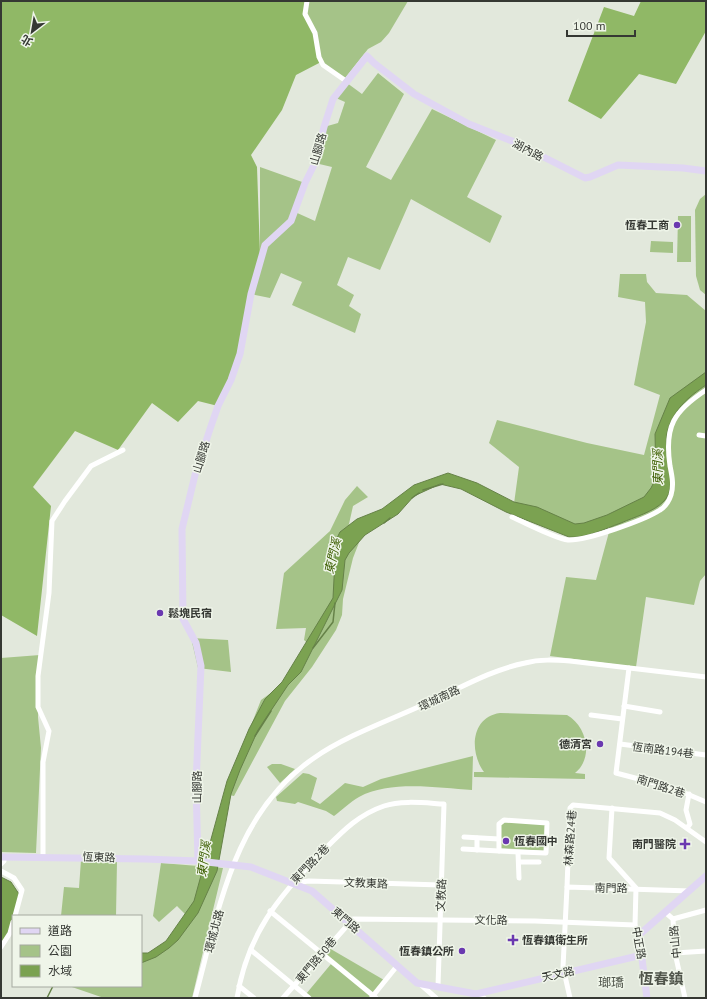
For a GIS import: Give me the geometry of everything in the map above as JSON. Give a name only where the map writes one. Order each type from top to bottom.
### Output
[{"type":"street","points":[[307,1],[305,14],[315,33],[319,57],[323,65],[346,81]]},
{"type":"street","name":"山腳路","points":[[199,861],[196,784],[201,666],[196,642],[182,618],[182,529],[195,475],[210,429],[218,406],[231,380],[240,354],[251,294],[264,245],[291,221],[305,183],[315,163],[324,127],[334,99],[346,81],[367,56]]},
{"type":"street","name":"湖內路","points":[[367,56],[414,94],[469,124],[512,141],[580,176],[590,178],[618,166],[683,168],[706,171]]},
{"type":"street","points":[[512,517],[567,540],[597,535],[661,510],[670,497],[673,487],[668,442],[676,416],[686,404],[706,390]]},
{"type":"street","points":[[699,435],[706,436]]},
{"type":"street","points":[[43,856],[43,762],[49,731],[38,707],[38,676],[49,593],[52,521],[91,466],[123,450]]},
{"type":"street","name":"環城南路","points":[[234,864],[247,833],[268,801],[300,768],[328,750],[492,674],[524,663],[549,660],[570,661],[706,677]]},
{"type":"street","name":"恆南路194巷","points":[[616,773],[629,668]]},
{"type":"street","points":[[624,706],[660,712]]},
{"type":"street","points":[[591,715],[622,719]]},
{"type":"street","name":"恆南路194巷","points":[[620,744],[706,755]]},
{"type":"street","name":"南門路2巷","points":[[616,773],[655,782],[689,794],[706,802]]},
{"type":"street","points":[[687,828],[690,824],[686,810],[689,794]]},
{"type":"street","name":"東門路2巷","points":[[237,998],[239,986],[251,950],[270,911],[291,883],[350,824],[374,810],[389,804],[444,804]]},
{"type":"street","name":"文教路","points":[[438,986],[444,804]]},
{"type":"street","name":"林森路24巷","points":[[567,887],[570,808],[573,805],[612,808]]},
{"type":"street","points":[[636,888],[609,858],[612,808],[667,815],[706,842]]},
{"type":"street","points":[[463,849],[518,853],[546,853],[547,824],[504,820],[499,824],[499,851]]},
{"type":"street","points":[[464,838],[499,839]]},
{"type":"street","points":[[477,838],[477,850]]},
{"type":"street","points":[[518,853],[519,878]]},
{"type":"street","points":[[519,862],[539,863],[539,854]]},
{"type":"street","name":"恆東路","points":[[2,857],[43,856],[199,861]]},
{"type":"street","points":[[1,864],[4,861],[2,857]]},
{"type":"street","name":"東門路","points":[[199,861],[251,867],[312,892],[417,982],[484,998]]},
{"type":"street","name":"環城北路","points":[[196,998],[221,904],[234,864]]},
{"type":"street","points":[[1,871],[14,878],[22,890],[15,915]]},
{"type":"street","points":[[638,938],[642,931],[666,913],[706,876]]},
{"type":"street","name":"文教東路","points":[[291,883],[308,881],[442,885]]},
{"type":"street","points":[[567,887],[563,968],[570,998]]},
{"type":"street","name":"南門路","points":[[567,887],[636,888],[690,891]]},
{"type":"street","name":"中正路","points":[[636,888],[635,924],[642,955],[647,998]]},
{"type":"street","points":[[673,919],[706,910]]},
{"type":"street","points":[[270,911],[374,997],[398,966]]},
{"type":"street","name":"中山路","points":[[666,913],[673,919],[675,953],[685,998]]},
{"type":"street","name":"文化路","points":[[348,923],[354,919],[440,919],[565,921],[635,924]]},
{"type":"street","name":"東門路50巷","points":[[283,998],[348,923]]},
{"type":"street","points":[[1,947],[10,933],[12,926]]},
{"type":"street","points":[[251,950],[309,998]]},
{"type":"street","points":[[675,953],[706,952]]},
{"type":"street","name":"天文路","points":[[475,996],[564,972],[642,955]]},
{"type":"street","points":[[417,982],[436,998]]},
{"type":"street","points":[[239,986],[254,998]]},
{"type":"green space","points":[[306,1],[408,1],[389,33],[381,42],[368,49],[345,78],[323,65],[308,23]]},
{"type":"green space","points":[[378,73],[404,94],[366,167],[391,180],[432,109],[496,140],[467,197],[502,216],[490,243],[411,199],[380,270],[348,257],[337,285],[354,295],[349,306],[361,314],[355,333],[292,305],[302,282],[281,273],[270,298],[251,294],[260,255],[260,167],[305,183],[295,212],[315,221],[332,167],[315,163],[324,127],[338,123],[345,102],[336,98],[347,83],[362,94]]},
{"type":"green space","points":[[706,194],[706,295],[700,290],[696,276],[695,210],[700,199]]},
{"type":"green space","points":[[678,216],[691,216],[691,262],[677,262]]},
{"type":"green space","points":[[651,241],[673,242],[673,253],[650,252]]},
{"type":"green space","points":[[620,274],[646,274],[647,282],[656,293],[687,295],[706,311],[706,574],[700,581],[694,605],[646,597],[636,667],[550,656],[566,577],[596,580],[612,521],[589,529],[513,511],[519,467],[489,443],[497,420],[587,443],[644,455],[660,395],[634,385],[646,322],[645,302],[618,297]]},
{"type":"green space","points":[[357,486],[368,497],[353,506],[347,533],[360,540],[353,558],[343,599],[342,615],[336,630],[312,667],[285,701],[234,796],[224,794],[261,700],[279,687],[313,648],[304,640],[306,628],[276,629],[284,573],[330,531],[345,500]]},
{"type":"green space","points":[[191,638],[228,640],[231,672],[198,668]]},
{"type":"green space","points":[[40,655],[38,717],[41,748],[36,853],[1,852],[1,658]]},
{"type":"green space","points":[[500,713],[567,715],[574,720],[586,742],[585,759],[581,767],[575,773],[585,774],[585,779],[474,777],[474,772],[484,772],[476,755],[475,746],[478,728],[483,721],[490,716]]},
{"type":"green space","points":[[473,756],[472,790],[414,786],[385,788],[359,797],[334,816],[326,811],[298,802],[295,804],[277,801],[276,797],[303,773],[317,778],[311,799],[320,804],[345,783],[363,787],[381,779]]},
{"type":"green space","points":[[272,764],[281,764],[295,769],[280,783],[267,767]]},
{"type":"green space","points":[[503,822],[545,824],[545,851],[500,848],[501,824]]},
{"type":"green space","points":[[81,860],[117,861],[116,915],[61,915],[64,887],[79,888]]},
{"type":"green space","points":[[161,863],[223,868],[192,998],[104,998],[72,987],[142,987],[142,960],[161,952],[186,915],[177,906],[159,922],[153,916]]},
{"type":"green space","points":[[329,948],[384,980],[369,998],[311,998],[306,994],[331,964],[323,956]]},
{"type":"shaded area","points":[[1,1],[306,1],[305,14],[315,33],[321,62],[296,75],[282,110],[251,155],[257,167],[260,255],[240,354],[218,406],[198,401],[178,422],[152,403],[118,450],[75,431],[33,487],[51,506],[37,636],[1,615]]},
{"type":"shaded area","points":[[641,1],[706,1],[706,31],[676,84],[639,74],[601,119],[568,101],[604,7],[634,16]]},
{"type":"water","points":[[706,372],[706,385],[693,394],[682,405],[669,425],[666,441],[670,487],[668,495],[664,501],[649,511],[595,533],[569,537],[506,512],[461,489],[440,484],[414,496],[398,514],[365,535],[349,553],[345,560],[342,590],[301,672],[288,685],[258,730],[240,770],[231,794],[217,871],[198,913],[178,940],[169,948],[156,957],[142,963],[142,953],[148,953],[166,941],[194,901],[227,781],[249,729],[265,699],[282,682],[333,598],[336,540],[340,532],[357,519],[382,509],[414,485],[448,473],[477,483],[514,502],[537,507],[575,524],[584,523],[607,515],[644,497],[651,488],[656,478],[655,434],[670,398]]},
{"type":"water","points":[[1,877],[11,882],[19,894],[14,915],[12,915],[12,923],[1,948]]},
{"type":"waterway","name":"東門溪","points":[[423,490],[443,484]]},
{"type":"waterway","name":"東門溪","points":[[412,498],[419,493]]},
{"type":"waterway","name":"東門溪","points":[[384,523],[390,518]]},
{"type":"waterway","name":"東門溪","points":[[313,648],[333,622],[335,603]]},
{"type":"waterway","name":"東門溪","points":[[255,736],[271,711]]},
{"type":"waterway","name":"東門溪","points":[[47,998],[52,987]]},
{"type":"place","name":"恆春工商","points":[[677,225]]},
{"type":"place","name":"鬆塊民宿","points":[[160,613]]},
{"type":"place","name":"德清宮","points":[[600,744]]},
{"type":"place","name":"恆春國中","points":[[506,841]]},
{"type":"place","name":"南門醫院","points":[[685,844]]},
{"type":"place","name":"恆春鎮衛生所","points":[[513,940]]},
{"type":"place","name":"恆春鎮公所","points":[[462,951]]},
{"type":"district","name":"恆春鎮","points":[[661,979]]},
{"type":"district","name":"瑯𤩝","points":[[611,982]]}]
